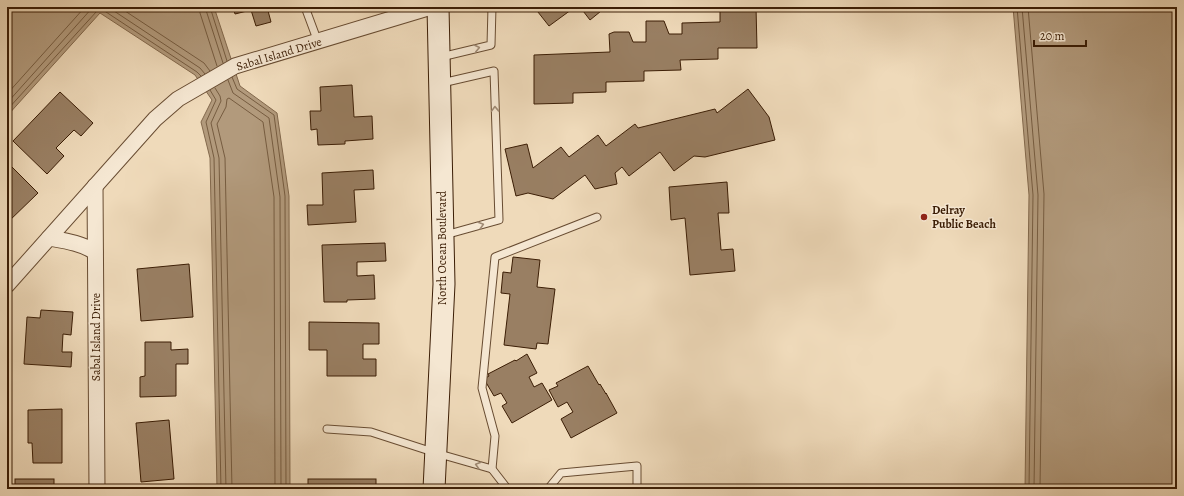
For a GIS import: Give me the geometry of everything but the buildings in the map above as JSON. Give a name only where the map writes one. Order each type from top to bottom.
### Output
[{"type":"main road","name":"North Ocean Boulevard","points":[[434,489],[444,284],[438,7]]},
{"type":"street","name":"Sabal Island Drive","points":[[7,284],[155,119],[178,99],[235,66],[431,7]]},
{"type":"street","name":"Sabal Island Drive","points":[[95,186],[97,489]]},
{"type":"street","points":[[48,238],[74,242],[96,252]]},
{"type":"lane","points":[[304,7],[318,42]]},
{"type":"lane","points":[[439,57],[491,45],[492,7]]},
{"type":"lane","points":[[440,84],[494,71],[499,220],[443,236]]},
{"type":"lane","points":[[492,469],[495,436],[482,388],[495,257],[596,217]]},
{"type":"lane","points":[[327,430],[371,432],[492,469],[506,487],[505,489]]},
{"type":"lane","points":[[548,489],[561,473],[637,466],[637,489]]},
{"type":"water","points":[[7,7],[214,7],[240,86],[277,113],[289,196],[290,489],[217,489],[210,158],[201,122],[212,100],[195,75],[100,13],[7,116]]},
{"type":"water","points":[[1013,7],[1177,7],[1177,489],[1025,489],[1029,195]]},
{"type":"place","name":"Delray Public Beach","points":[[924,217]]}]
